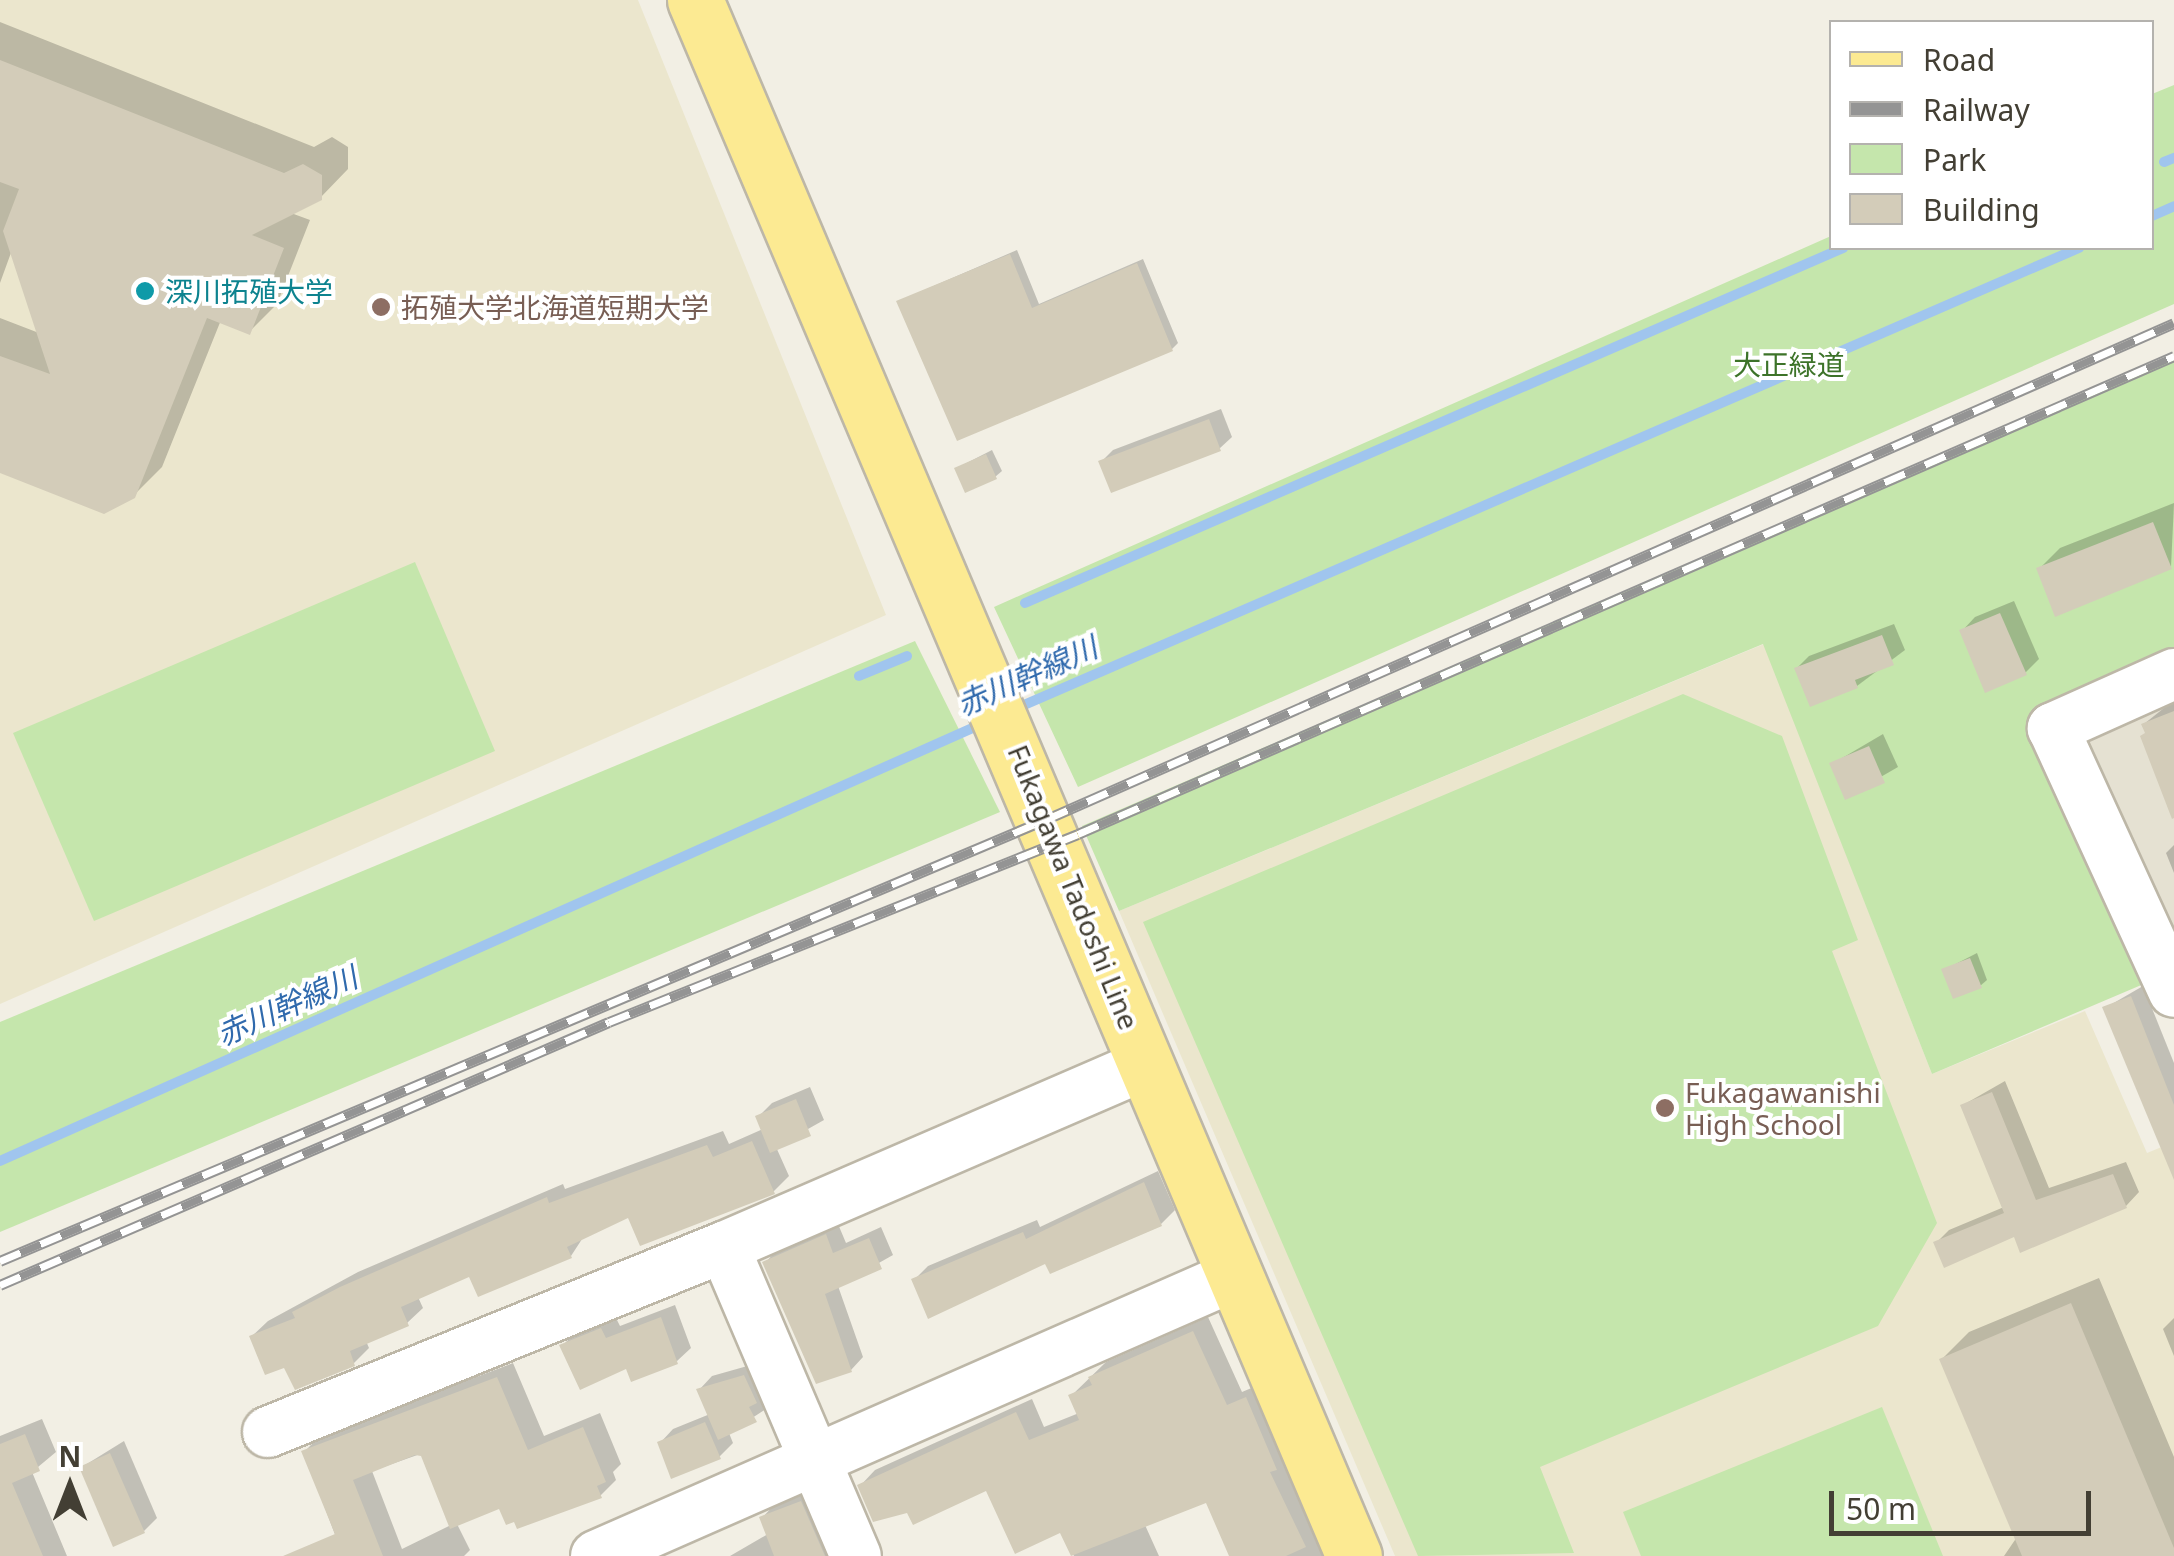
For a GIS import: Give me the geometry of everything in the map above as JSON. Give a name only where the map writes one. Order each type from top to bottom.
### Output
[{"type":"main road","name":"Fukagawa Tadoshi Line","points":[[695,0],[1354,1556]]},
{"type":"street","points":[[2174,674],[2054,728],[2174,992]]},
{"type":"street","points":[[268,1432],[724,1247],[1147,1064]]},
{"type":"street","points":[[724,1247],[856,1556]]},
{"type":"street","points":[[596,1556],[818,1464],[1236,1275]]},
{"type":"shaded area","name":"拓殖大学北海道短期大学","points":[[0,0],[638,0],[886,615],[0,1004]]},
{"type":"shaded area","name":"Fukagawanishi High School","points":[[1764,644],[1932,1074],[2085,1011],[2147,1153],[2174,1142],[2174,1556],[1395,1556],[1119,911]]},
{"type":"shaded area","points":[[2174,693],[2174,946],[2077,736]]},
{"type":"green space","name":"大正緑道","points":[[2174,85],[2174,304],[1078,787],[994,607],[1829,237],[1829,250],[2154,250],[2154,93]]},
{"type":"green space","points":[[2174,355],[2174,658],[2027,730],[2146,983],[1932,1074],[1763,644],[1119,911],[1082,826]]},
{"type":"green space","points":[[415,562],[495,751],[94,921],[13,733]]},
{"type":"green space","points":[[915,641],[1000,812],[0,1232],[0,1022]]},
{"type":"green space","name":"Fukagawanishi High School","points":[[1683,694],[1782,736],[1858,940],[1832,951],[1937,1223],[1878,1326],[1540,1467],[1574,1553],[1418,1556],[1143,922]]},
{"type":"green space","points":[[1882,1407],[1943,1556],[1641,1556],[1623,1512]]},
{"type":"building","name":"深川拓殖大学","points":[[0,60],[284,173],[303,164],[322,175],[322,200],[252,235],[284,248],[250,335],[207,318],[135,498],[104,514],[0,473],[0,356],[50,374],[3,231],[19,189],[0,182]]},
{"type":"building","points":[[1010,254],[1032,308],[1137,263],[1173,351],[957,441],[896,301]]},
{"type":"building","points":[[1209,419],[1221,451],[1111,493],[1098,461]]},
{"type":"building","points":[[986,454],[997,479],[965,493],[954,468]]},
{"type":"building","points":[[2153,522],[2172,569],[2055,617],[2036,568]]},
{"type":"building","points":[[2000,613],[2027,675],[1985,693],[1959,630]]},
{"type":"building","points":[[1882,635],[1894,665],[1855,680],[1858,688],[1810,707],[1794,668]]},
{"type":"building","points":[[2174,711],[2172,819],[2140,736],[2145,733],[2141,724]]},
{"type":"building","points":[[1869,746],[1885,783],[1845,800],[1829,763]]},
{"type":"building","points":[[1970,958],[1982,988],[1953,999],[1941,969]]},
{"type":"building","points":[[2131,996],[2174,1105],[2174,1180],[2102,1007]]},
{"type":"building","points":[[1992,1092],[2036,1200],[2113,1174],[2127,1208],[2020,1253],[2014,1237],[1944,1268],[1933,1242],[2004,1213],[1960,1105]]},
{"type":"building","points":[[796,1099],[811,1136],[770,1153],[755,1116]]},
{"type":"building","points":[[752,1141],[775,1194],[640,1246],[628,1218],[567,1247],[572,1258],[478,1297],[469,1277],[401,1307],[409,1326],[350,1351],[355,1366],[295,1390],[284,1368],[265,1375],[249,1336],[295,1318],[292,1312],[340,1287],[547,1197],[549,1203],[707,1145],[713,1157]]},
{"type":"building","points":[[1144,1182],[1162,1226],[1050,1274],[1045,1264],[928,1319],[911,1279],[1023,1232],[1026,1239]]},
{"type":"building","points":[[826,1234],[833,1253],[869,1238],[882,1269],[825,1294],[852,1372],[816,1384],[762,1262]]},
{"type":"building","points":[[2071,1303],[2174,1548],[2174,1556],[2022,1556],[1939,1359]]},
{"type":"building","points":[[661,1317],[678,1364],[631,1382],[626,1369],[580,1390],[559,1345],[601,1328],[606,1338]]},
{"type":"building","points":[[1193,1331],[1227,1405],[1246,1397],[1277,1470],[1270,1472],[1306,1547],[1286,1556],[1229,1556],[1206,1503],[1071,1556],[1060,1533],[1015,1554],[986,1491],[913,1525],[907,1513],[873,1522],[857,1485],[1016,1412],[1029,1440],[1079,1420],[1068,1395],[1092,1385],[1088,1377]]},
{"type":"building","points":[[744,1375],[757,1403],[749,1407],[757,1422],[718,1440],[696,1389]]},
{"type":"building","points":[[497,1377],[528,1450],[583,1427],[606,1482],[597,1486],[602,1498],[517,1529],[514,1522],[506,1525],[499,1509],[450,1529],[421,1456],[415,1455],[353,1480],[383,1556],[283,1556],[335,1534],[301,1451]]},
{"type":"building","points":[[705,1422],[721,1459],[671,1479],[657,1442]]},
{"type":"building","points":[[25,1434],[40,1471],[12,1483],[43,1556],[0,1556],[0,1444]]},
{"type":"building","points":[[110,1453],[145,1533],[113,1547],[79,1467]]},
{"type":"building","points":[[801,1501],[825,1556],[774,1556],[759,1517]]},
{"type":"waterway","points":[[2164,162],[2174,158]]},
{"type":"waterway","name":"赤川幹線川","points":[[2154,215],[2174,206]]},
{"type":"waterway","points":[[1025,603],[1838,250]]},
{"type":"waterway","name":"赤川幹線川","points":[[1015,709],[2074,250]]},
{"type":"waterway","points":[[859,676],[907,656]]},
{"type":"waterway","name":"赤川幹線川","points":[[0,1161],[986,722]]},
{"type":"railway","points":[[0,1261],[1047,819],[2174,323]]},
{"type":"railway","points":[[0,1285],[609,1022],[1078,834],[2174,356]]},
{"type":"place","name":"深川拓殖大学","points":[[145,291]]},
{"type":"place","name":"拓殖大学北海道短期大学","points":[[381,307]]},
{"type":"place","name":"Fukagawanishi High School","points":[[1665,1108]]}]
